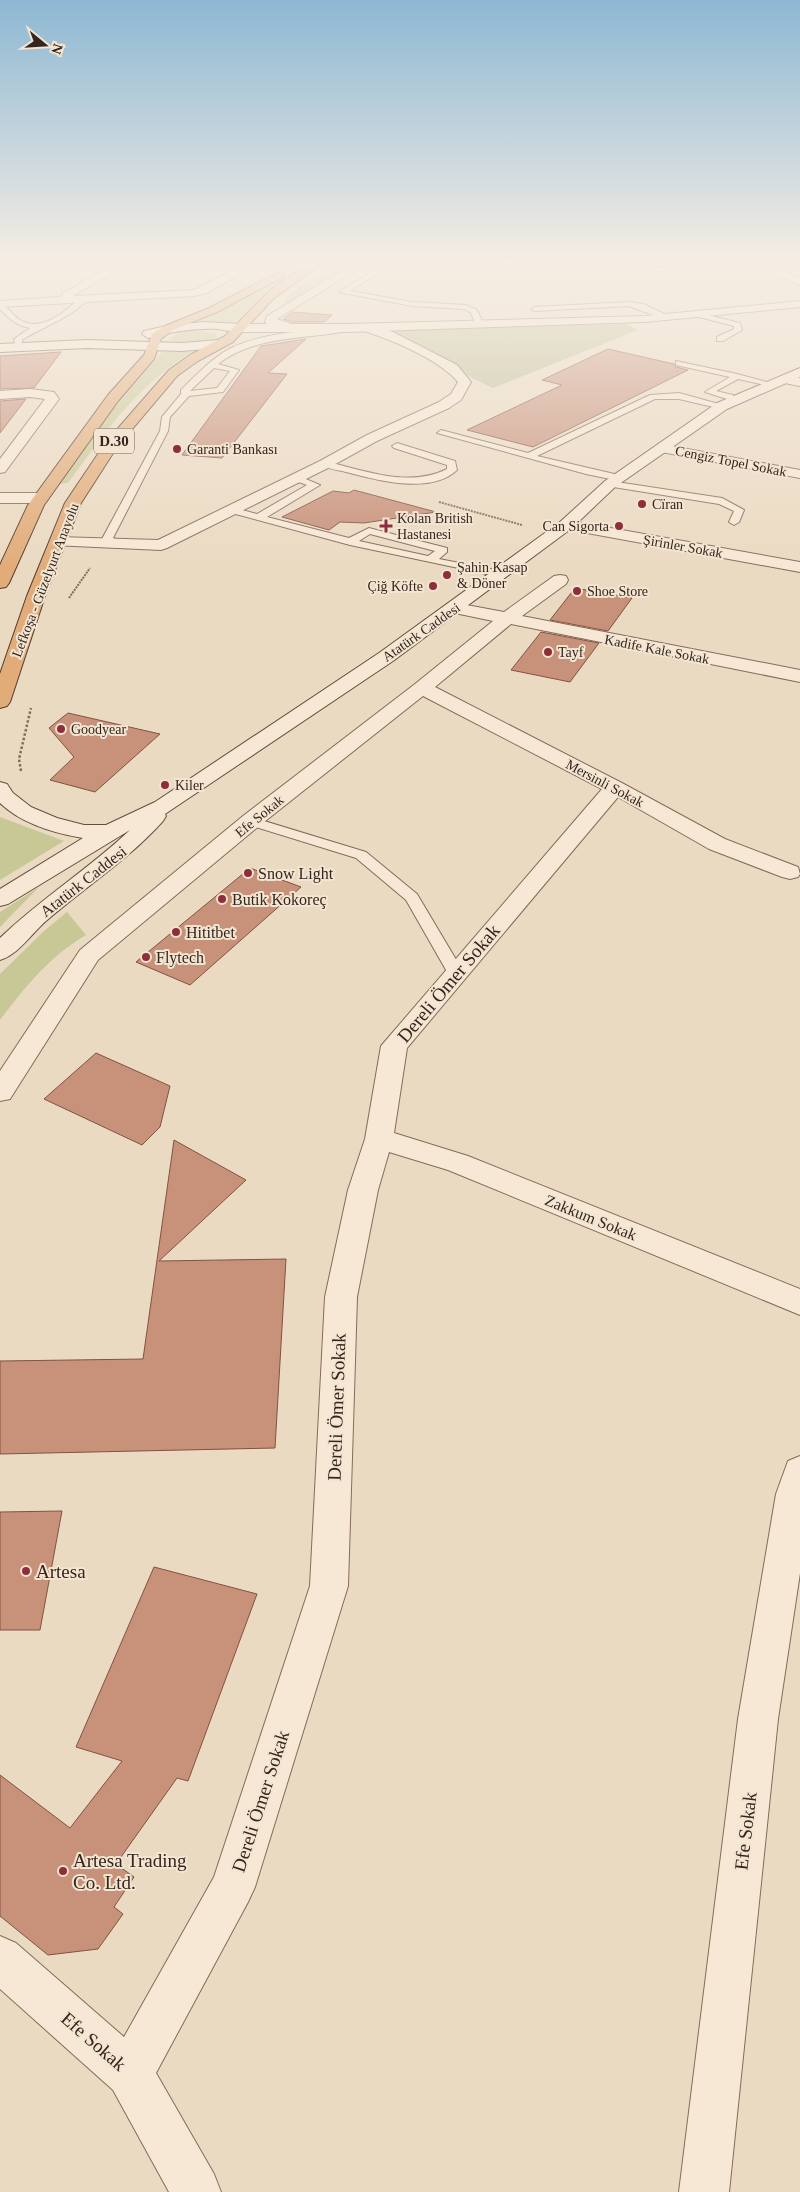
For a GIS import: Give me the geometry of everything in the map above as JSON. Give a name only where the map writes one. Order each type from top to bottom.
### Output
[{"type":"highway","name":"Lefkoşa - Güzelyurt Anayolu","points":[[0,583],[41,498],[113,398],[142,365]]},
{"type":"highway","name":"Lefkoşa - Güzelyurt Anayolu","points":[[0,702],[36,596],[73,503],[111,445],[173,373],[185,365]]},
{"type":"street","points":[[58,542],[161,545],[325,464],[372,438],[444,405],[456,397],[465,382],[452,368],[447,365]]},
{"type":"street","name":"Atatürk Caddesi","points":[[0,899],[112,830],[163,807],[386,657],[456,608],[566,525],[615,481],[730,402],[800,372]]},
{"type":"street","points":[[784,379],[800,382]]},
{"type":"street","points":[[0,395],[42,393],[49,395],[52,399],[0,469]]},
{"type":"street","name":"Cengiz Topel Sokak","points":[[661,448],[800,474]]},
{"type":"street","points":[[0,498],[41,498]]},
{"type":"street","name":"Şirinler Sokak","points":[[566,525],[800,567]]},
{"type":"street","name":"Efe Sokak","points":[[0,1092],[88,955],[251,821],[422,688],[506,619],[560,580]]},
{"type":"street","name":"Kadife Kale Sokak","points":[[456,608],[800,676]]},
{"type":"street","name":"Mersinli Sokak","points":[[422,688],[615,787],[717,844],[797,872]]},
{"type":"street","name":"Dereli Ömer Sokak","points":[[130,2072],[233,1887],[329,1586],[341,1298],[363,1190],[379,1139],[394,1046],[615,787]]},
{"type":"street","points":[[0,788],[3,795],[17,807],[54,825],[85,832],[112,830]]},
{"type":"street","name":"Atatürk Caddesi","points":[[0,952],[41,913],[117,856],[137,838],[163,807]]},
{"type":"street","name":"Zakkum Sokak","points":[[379,1139],[458,1164],[800,1302]]},
{"type":"street","name":"Efe Sokak","points":[[704,2192],[758,1719],[794,1494],[800,1472]]},
{"type":"street","name":"Efe Sokak","points":[[0,1959],[130,2072],[196,2192]]},
{"type":"lane","points":[[113,543],[107,539],[164,431],[166,417],[186,394],[184,392],[213,365]]},
{"type":"lane","points":[[186,394],[220,390],[235,370],[222,365]]},
{"type":"lane","points":[[689,365],[770,384]]},
{"type":"lane","points":[[730,402],[709,392],[737,376]]},
{"type":"lane","points":[[529,456],[653,397],[679,396],[730,402]]},
{"type":"lane","points":[[441,433],[615,481],[722,501],[739,510],[734,522]]},
{"type":"lane","points":[[325,464],[386,478],[414,480],[432,478],[452,470],[452,463],[397,446]]},
{"type":"lane","points":[[259,518],[314,485],[296,478]]},
{"type":"lane","points":[[232,510],[350,542],[501,574]]},
{"type":"lane","points":[[350,542],[369,530],[443,550],[430,560]]},
{"type":"lane","points":[[251,821],[362,854],[412,897],[456,973]]},
{"type":"path","points":[[67,599],[113,543]]},
{"type":"path","points":[[22,776],[19,759],[31,705]]},
{"type":"green space","points":[[151,365],[172,365],[153,380],[123,411],[68,483],[60,484],[110,413]]},
{"type":"green space","points":[[446,365],[550,365],[493,388]]},
{"type":"green space","points":[[0,817],[64,841],[0,880]]},
{"type":"green space","points":[[39,887],[0,927],[0,912]]},
{"type":"green space","points":[[67,912],[86,935],[50,962],[29,984],[0,1020],[0,974],[44,931]]},
{"type":"building","points":[[0,365],[51,365],[34,388],[0,389]]},
{"type":"building","points":[[247,365],[277,365],[268,373],[287,374],[222,458],[182,455]]},
{"type":"building","points":[[573,365],[675,365],[688,370],[533,447],[467,430],[562,385],[542,380]]},
{"type":"building","points":[[26,399],[0,433],[0,401]]},
{"type":"building","points":[[354,490],[436,512],[364,523],[340,522],[329,530],[282,517],[333,491],[349,493]]},
{"type":"building","points":[[575,588],[632,598],[608,631],[550,620]]},
{"type":"building","points":[[541,632],[599,643],[570,682],[511,670]]},
{"type":"building","points":[[68,713],[160,734],[95,792],[50,780],[74,757],[49,728]]},
{"type":"building","points":[[250,868],[301,887],[190,985],[136,962]]},
{"type":"building","points":[[96,1053],[170,1086],[160,1127],[142,1145],[44,1099]]},
{"type":"building","points":[[174,1140],[246,1180],[159,1261],[286,1259],[275,1448],[0,1454],[0,1361],[143,1359]]},
{"type":"building","name":"Artesa","points":[[62,1511],[40,1630],[0,1630],[0,1512]]},
{"type":"building","points":[[154,1567],[257,1594],[188,1781],[177,1778],[116,1864],[134,1877],[114,1907],[123,1914],[98,1949],[48,1955],[0,1916],[0,1775],[70,1828],[122,1761],[76,1747]]},
{"type":"place","name":"Garanti Bankası","points":[[177,449]]},
{"type":"place","name":"Cïran","points":[[642,504]]},
{"type":"place","name":"Kolan British Hastanesi","points":[[386,526]]},
{"type":"place","name":"Can Sigorta","points":[[619,526]]},
{"type":"place","name":"Şahin Kasap & Döner","points":[[447,575]]},
{"type":"place","name":"Çiğ Köfte","points":[[433,586]]},
{"type":"place","name":"Shoe Store","points":[[577,591]]},
{"type":"place","name":"Tayf","points":[[548,652]]},
{"type":"place","name":"Goodyear","points":[[61,729]]},
{"type":"place","name":"Kiler","points":[[165,785]]},
{"type":"place","name":"Snow Light","points":[[248,873]]},
{"type":"place","name":"Butik Kokoreç","points":[[222,899]]},
{"type":"place","name":"Hititbet","points":[[176,932]]},
{"type":"place","name":"Flytech","points":[[146,957]]},
{"type":"place","name":"Artesa","points":[[26,1571]]},
{"type":"place","name":"Artesa Trading Co. Ltd.","points":[[63,1871]]}]
